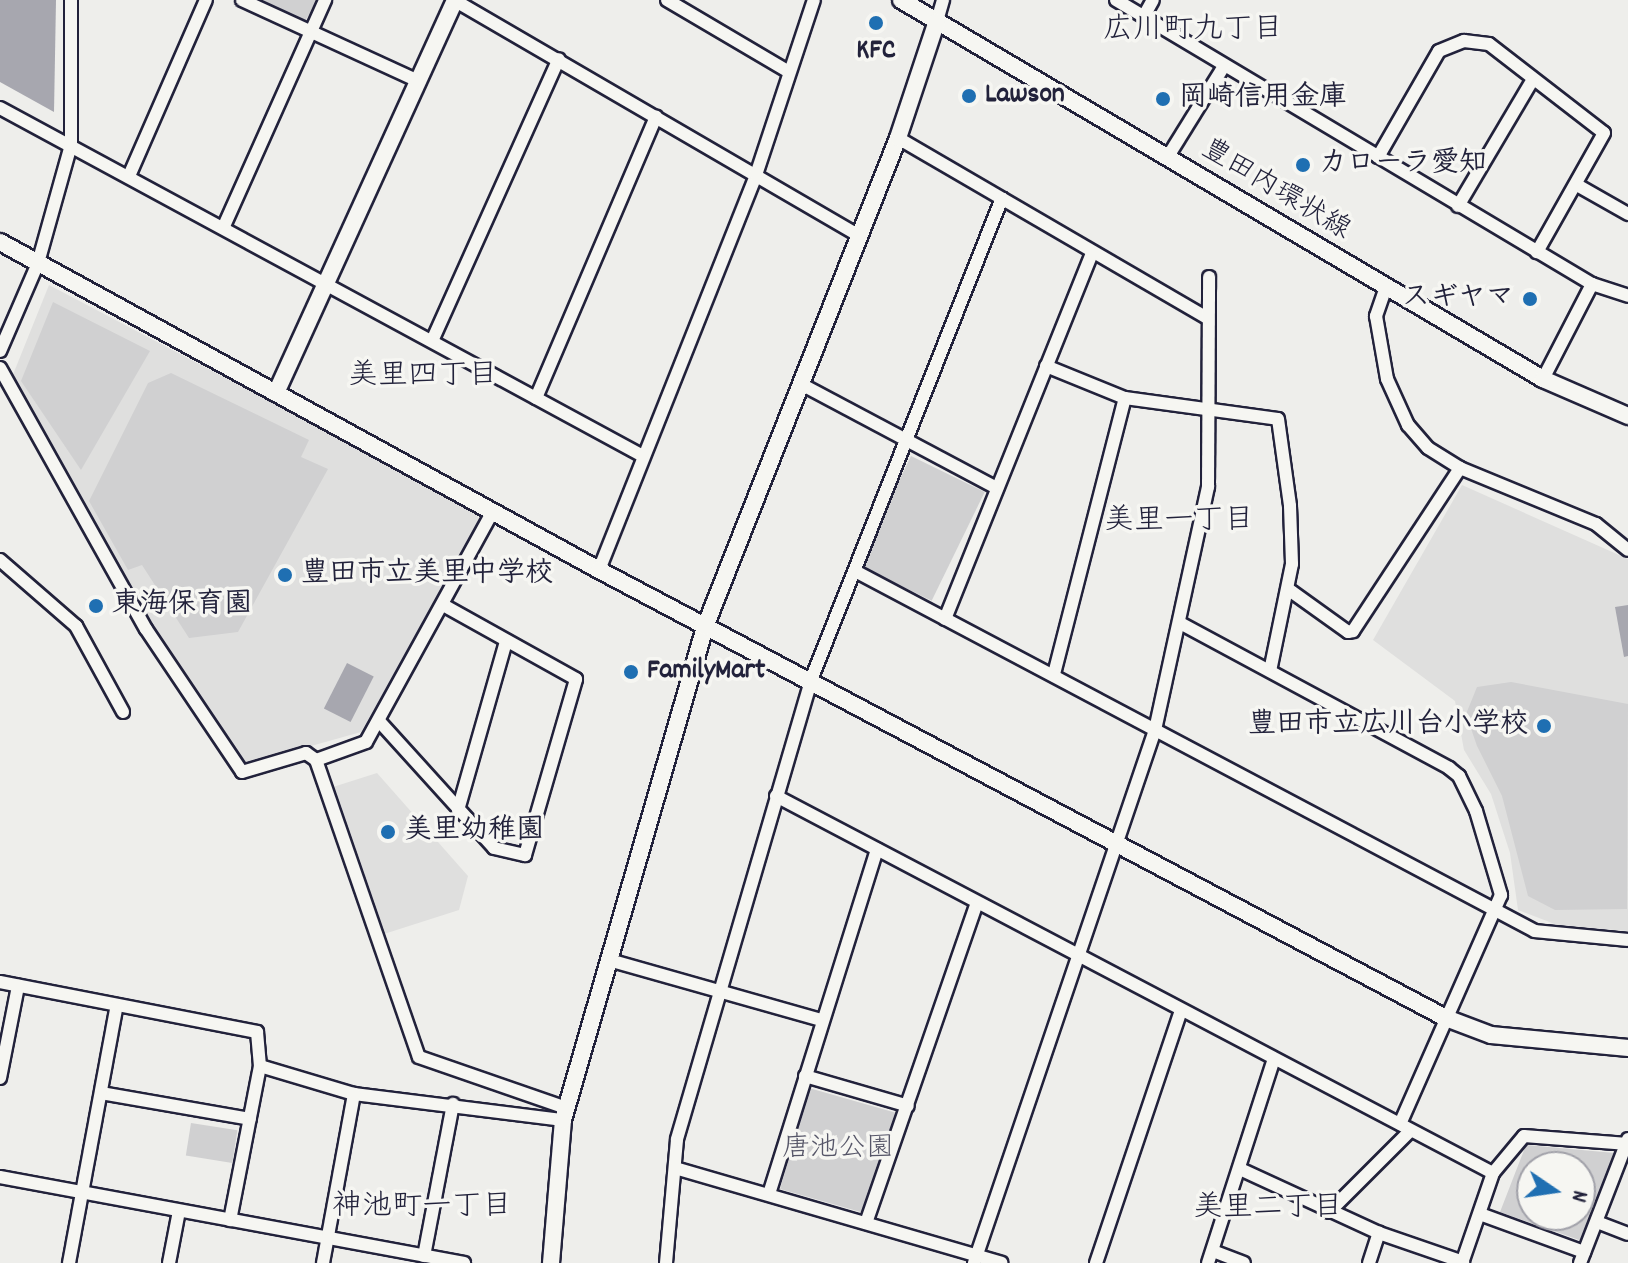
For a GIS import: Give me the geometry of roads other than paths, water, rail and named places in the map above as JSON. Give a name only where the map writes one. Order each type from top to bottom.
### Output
[{"type":"street","points":[[0,351],[38,263],[71,145],[71,0]]},
{"type":"street","points":[[129,176],[206,0]]},
{"type":"street","points":[[242,0],[418,81]]},
{"type":"street","points":[[224,226],[325,0]]},
{"type":"street","points":[[276,393],[454,0],[859,236]]},
{"type":"street","points":[[667,0],[789,72]]},
{"type":"street","points":[[599,570],[756,175],[814,0]]},
{"type":"street","name":"豊田内環状線","points":[[901,0],[1543,379],[1628,416]]},
{"type":"street","points":[[551,1263],[564,1114],[705,627],[898,138],[943,0]]},
{"type":"street","points":[[1116,0],[1592,284],[1628,296]]},
{"type":"street","points":[[1144,16],[1153,0]]},
{"type":"street","points":[[1378,157],[1439,51],[1464,41],[1489,44],[1604,133],[1537,252]]},
{"type":"street","points":[[432,341],[559,59]]},
{"type":"street","points":[[1167,158],[1224,66]]},
{"type":"street","points":[[1458,206],[1533,79]]},
{"type":"street","points":[[0,108],[224,226],[643,456]]},
{"type":"street","points":[[536,398],[656,116]]},
{"type":"street","points":[[898,138],[1092,254],[1207,318]]},
{"type":"street","points":[[1577,185],[1628,214]]},
{"type":"street","points":[[666,1263],[677,1139],[811,680],[1002,198]]},
{"type":"street","points":[[0,242],[705,627],[811,680],[1446,1018],[1491,1035],[1628,1048]]},
{"type":"street","points":[[945,619],[1092,254]]},
{"type":"street","points":[[975,1259],[1081,955],[1155,730],[1208,487],[1209,277]]},
{"type":"street","points":[[1543,379],[1592,284]]},
{"type":"street","points":[[1386,287],[1376,316],[1381,355],[1392,395],[1408,425],[1428,448],[1460,468],[1596,524],[1628,550]]},
{"type":"street","points":[[1046,366],[1125,398],[1273,416],[1281,423],[1290,506],[1292,564],[1270,671]]},
{"type":"street","points":[[0,368],[146,629],[242,772],[306,753],[316,760],[419,1057],[564,1114]]},
{"type":"street","points":[[801,384],[997,488]]},
{"type":"street","points":[[1054,674],[1125,398]]},
{"type":"street","points":[[1288,589],[1348,632],[1353,631],[1460,468]]},
{"type":"street","points":[[316,760],[366,742],[493,511]]},
{"type":"street","points":[[0,560],[76,626],[123,712]]},
{"type":"street","points":[[855,571],[1535,931],[1628,940]]},
{"type":"street","points":[[379,721],[494,848],[525,855],[576,679],[443,605]]},
{"type":"street","points":[[1180,623],[1459,776],[1476,811],[1498,876],[1501,895],[1446,1018],[1405,1128],[1329,1212]]},
{"type":"street","points":[[458,810],[506,641]]},
{"type":"street","points":[[776,796],[1493,1173]]},
{"type":"street","points":[[769,1194],[821,1020],[877,850]]},
{"type":"street","points":[[866,1223],[977,903]]},
{"type":"street","points":[[609,960],[821,1020]]},
{"type":"street","points":[[0,982],[257,1032],[260,1066],[230,1220]]},
{"type":"street","points":[[0,1078],[18,986]]},
{"type":"street","points":[[69,1263],[117,1005]]},
{"type":"street","points":[[1096,1263],[1181,1010]]},
{"type":"street","points":[[1244,1263],[1210,1257],[1274,1059]]},
{"type":"street","points":[[260,1066],[354,1094],[564,1114]]},
{"type":"street","points":[[805,1076],[908,1106]]},
{"type":"street","points":[[101,1093],[250,1119]]},
{"type":"street","points":[[323,1263],[354,1094]]},
{"type":"street","points":[[424,1256],[453,1104]]},
{"type":"street","points":[[1240,1169],[1329,1212],[1462,1263],[1493,1173],[1524,1136],[1627,1142],[1582,1258],[1480,1214]]},
{"type":"street","points":[[675,1168],[866,1223],[975,1259],[1001,1263]]},
{"type":"street","points":[[0,1177],[464,1263]]},
{"type":"street","points":[[169,1263],[179,1211]]},
{"type":"street","points":[[1597,1222],[1628,1234]]},
{"type":"street","points":[[1369,1263],[1379,1233]]},
{"type":"place","name":"KFC","points":[[876,23]]},
{"type":"place","name":"Lawson","points":[[969,96]]},
{"type":"place","name":"岡崎信用金庫","points":[[1163,99]]},
{"type":"place","name":"カローラ愛知","points":[[1303,165]]},
{"type":"place","name":"スギヤマ","points":[[1530,299]]},
{"type":"place","name":"豊田市立美里中学校","points":[[285,575]]},
{"type":"place","name":"東海保育園","points":[[96,606]]},
{"type":"place","name":"FamilyMart","points":[[631,672]]},
{"type":"place","name":"豊田市立広川台小学校","points":[[1544,726]]},
{"type":"place","name":"美里幼稚園","points":[[388,832]]},
{"type":"district","name":"広川町九丁目","points":[[1193,32]]},
{"type":"district","name":"美里四丁目","points":[[423,378]]},
{"type":"district","name":"美里一丁目","points":[[1179,523]]},
{"type":"district","name":"神池町一丁目","points":[[422,1209]]},
{"type":"district","name":"美里二丁目","points":[[1268,1210]]},
{"type":"park label","name":"唐池公園","points":[[838,1150]]}]
